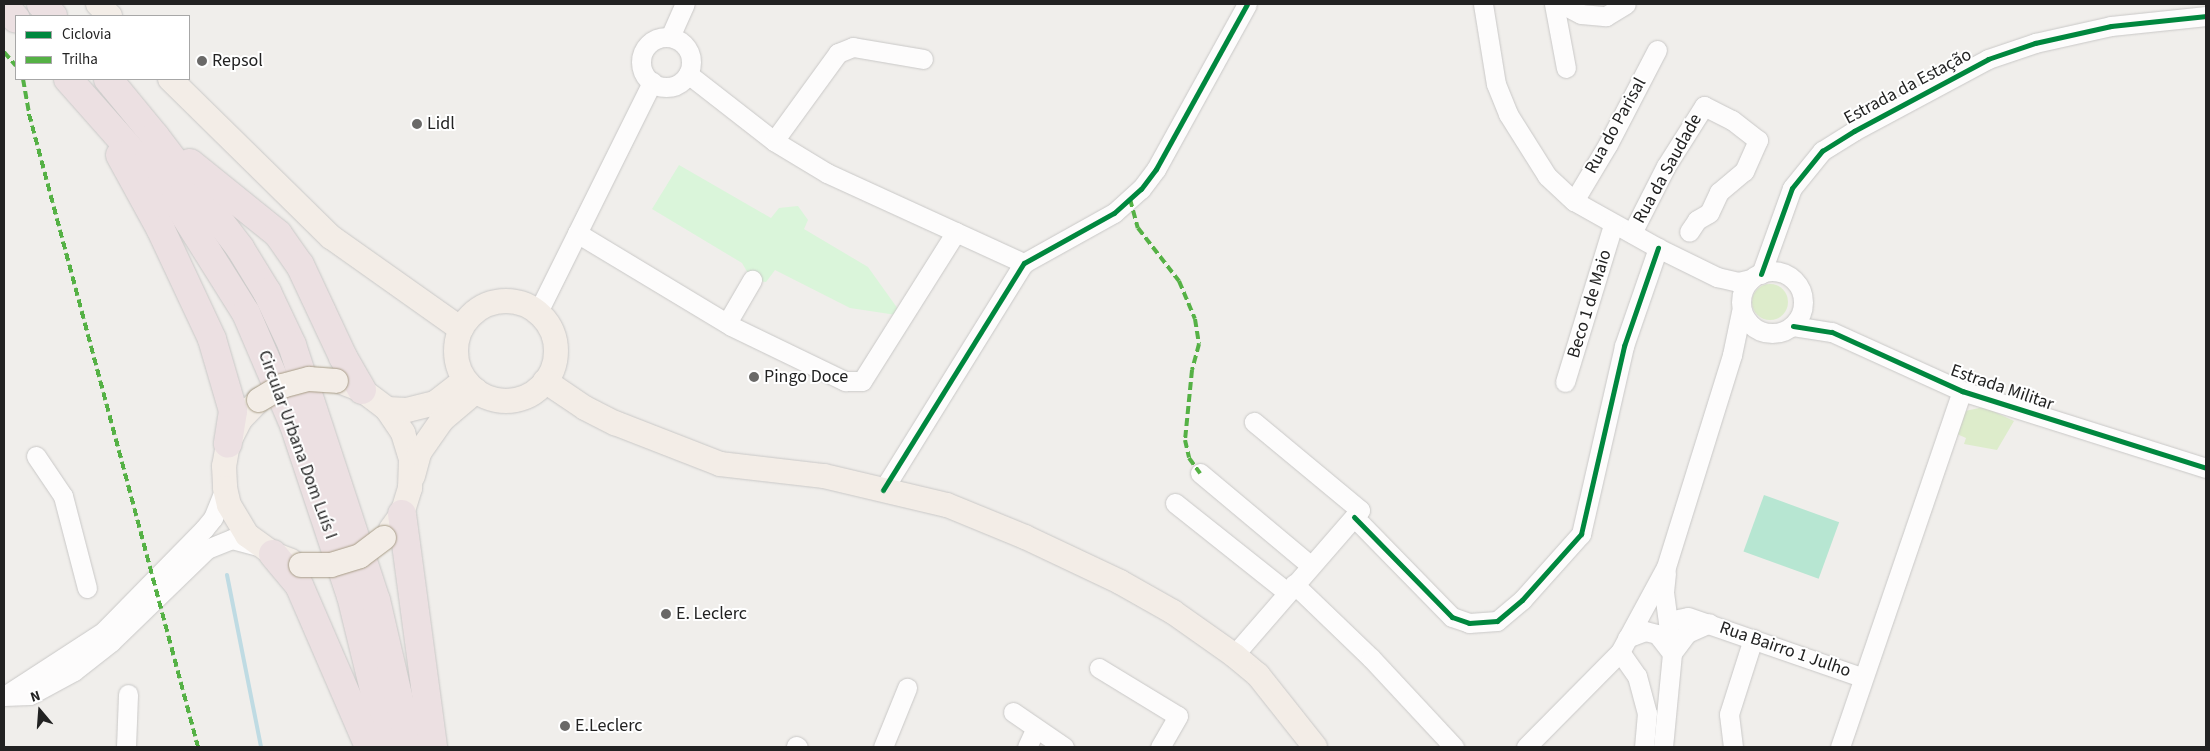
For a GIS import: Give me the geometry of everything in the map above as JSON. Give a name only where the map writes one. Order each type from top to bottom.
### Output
[{"type":"highway","points":[[41,4],[52,15]]},
{"type":"highway","points":[[4,5],[15,18]]},
{"type":"highway","name":"Circular Urbana Dom Luís I","points":[[69,80],[175,200],[246,313],[294,426],[351,596],[388,747]]},
{"type":"highway","name":"Circular Urbana Dom Luís I","points":[[109,80],[155,136],[240,248],[267,292],[292,345],[376,600],[410,747]]},
{"type":"highway","points":[[89,104],[138,186],[212,339],[233,411],[228,444]]},
{"type":"highway","points":[[155,136],[278,234],[300,265],[343,357],[362,390]]},
{"type":"highway","points":[[402,514],[433,747]]},
{"type":"highway","points":[[266,551],[299,585],[369,747]]},
{"type":"main road","points":[[98,4],[109,15]]},
{"type":"main road","points":[[171,80],[331,237],[461,329]]},
{"type":"main road","points":[[506,300],[523,304],[538,312],[549,325],[555,341],[556,358],[545,381],[525,397],[508,401],[491,399],[470,386],[455,351],[461,329],[475,311],[489,303],[506,300]]},
{"type":"main road","points":[[410,488],[408,451],[403,433],[387,409],[362,390],[336,381],[300,381],[282,386],[259,400],[240,420],[228,444],[224,466],[225,488],[237,520],[266,551],[301,564],[331,565],[360,556],[384,538],[402,514],[410,488],[418,453],[470,386]]},
{"type":"main road","points":[[545,381],[584,408],[615,423],[720,464],[824,476],[947,505],[1025,537],[1165,608],[1234,655],[1258,675],[1315,747]]},
{"type":"main road","points":[[387,409],[407,410],[435,403],[470,386]]},
{"type":"street","points":[[670,37],[685,4]]},
{"type":"street","points":[[883,490],[1024,264],[1114,212],[1141,189],[1156,169],[1247,4]]},
{"type":"street","points":[[1483,4],[1496,84],[1508,114],[1546,176],[1574,200],[1613,225],[1718,277],[1738,282],[1756,276],[1782,273],[1800,288],[1803,301],[1801,314],[1793,326],[1781,332],[1765,333],[1749,340],[1732,355]]},
{"type":"street","points":[[1554,4],[1566,68]]},
{"type":"street","points":[[1562,4],[1581,14],[1606,16],[1626,4]]},
{"type":"street","name":"Estrada da Estação","points":[[1756,276],[1776,232],[1784,203],[1792,188],[1822,151],[1988,59],[2074,33],[2206,16]]},
{"type":"street","points":[[670,37],[684,44],[688,51],[688,74],[683,80],[668,87],[652,82],[642,69],[643,52],[654,40],[670,37]]},
{"type":"street","points":[[774,141],[838,53],[853,47],[923,59]]},
{"type":"street","name":"Rua do Parisal","points":[[1574,200],[1608,144],[1657,50]]},
{"type":"street","points":[[688,74],[774,141],[827,173],[1024,264]]},
{"type":"street","points":[[538,312],[652,82]]},
{"type":"street","name":"Rua da Saudade","points":[[1632,233],[1666,166],[1704,106],[1732,120],[1758,140],[1744,170],[1719,192],[1709,213],[1697,220],[1689,232]]},
{"type":"street","name":"Beco 1 de Maio","points":[[1566,382],[1613,225]]},
{"type":"street","points":[[577,234],[727,323],[845,381],[862,381],[956,232]]},
{"type":"street","name":"Estrada da Estação","points":[[1776,232],[1777,257],[1782,273]]},
{"type":"street","points":[[1354,517],[1452,617],[1469,623],[1497,621],[1522,600],[1581,534],[1624,346],[1658,248]]},
{"type":"street","points":[[1624,645],[1666,567],[1732,355],[1741,306],[1756,276]]},
{"type":"street","points":[[1718,277],[1741,306],[1752,327],[1765,333]]},
{"type":"street","points":[[727,323],[752,280]]},
{"type":"street","name":"Estrada Militar","points":[[1803,301],[1812,315],[1832,332]]},
{"type":"street","name":"Estrada Militar","points":[[1793,326],[1832,332],[1962,391],[2206,468]]},
{"type":"street","points":[[1840,747],[1861,677],[1962,391]]},
{"type":"street","points":[[1234,655],[1290,588],[1360,510],[1254,422]]},
{"type":"street","points":[[36,456],[63,496],[87,588]]},
{"type":"street","points":[[1200,473],[1310,565]]},
{"type":"street","points":[[5,695],[30,695],[48,688],[108,636],[171,573],[213,518],[225,488]]},
{"type":"street","points":[[1175,503],[1290,588],[1377,665],[1454,747]]},
{"type":"street","points":[[171,573],[207,549],[232,539],[266,551]]},
{"type":"street","points":[[1663,747],[1672,653],[1664,592],[1666,567]]},
{"type":"street","points":[[1664,592],[1673,605],[1688,617]]},
{"type":"street","points":[[1668,621],[1688,617]]},
{"type":"street","name":"Rua Bairro 1 Julho","points":[[1688,617],[1861,677]]},
{"type":"street","points":[[1672,653],[1688,633],[1709,623]]},
{"type":"street","points":[[1526,747],[1624,645],[1645,631],[1656,634],[1672,653]]},
{"type":"street","points":[[1733,747],[1729,714],[1753,640]]},
{"type":"street","points":[[1624,645],[1637,676],[1647,713],[1644,747]]},
{"type":"street","points":[[1098,668],[1178,716],[1160,747]]},
{"type":"street","points":[[883,747],[907,688]]},
{"type":"street","points":[[126,747],[128,694]]},
{"type":"street","points":[[1013,712],[1035,730],[1064,747]]},
{"type":"street","points":[[1027,747],[1035,730]]},
{"type":"green space","points":[[679,165],[771,218],[779,208],[798,206],[808,220],[804,229],[868,267],[903,316],[850,308],[775,270],[766,282],[752,280],[742,263],[652,209]]},
{"type":"green space","points":[[1770,284],[1783,289],[1788,302],[1783,315],[1770,320],[1757,315],[1752,302],[1757,289]]},
{"type":"green space","points":[[1984,407],[2014,421],[1997,450],[1964,444],[1966,438],[1957,434],[1965,411]]},
{"type":"green space","points":[[1764,495],[1839,522],[1819,579],[1743,551]]},
{"type":"waterway","points":[[227,575],[261,747]]},
{"type":"marked path","points":[[4,52],[15,65]]},
{"type":"marked path","points":[[23,80],[29,114],[198,747]]},
{"type":"marked path","points":[[1130,199],[1138,228],[1179,281],[1195,319],[1199,344],[1192,370],[1185,440],[1189,458],[1200,473]]},
{"type":"cycle path","points":[[883,490],[1024,263],[1114,213],[1141,189],[1156,169],[1247,4]]},
{"type":"cycle path","points":[[1761,274],[1792,188],[1822,151],[1854,131],[1988,59],[2035,43],[2111,26],[2206,16]]},
{"type":"cycle path","points":[[1354,517],[1452,617],[1469,623],[1497,621],[1522,600],[1581,534],[1624,346],[1658,248]]},
{"type":"cycle path","points":[[1793,326],[1832,332],[1962,391],[2206,468]]},
{"type":"place","name":"Repsol","points":[[202,61]]},
{"type":"place","name":"Lidl","points":[[417,124]]},
{"type":"place","name":"Pingo Doce","points":[[754,377]]},
{"type":"place","name":"E. Leclerc","points":[[666,614]]},
{"type":"place","name":"E.Leclerc","points":[[565,726]]}]
